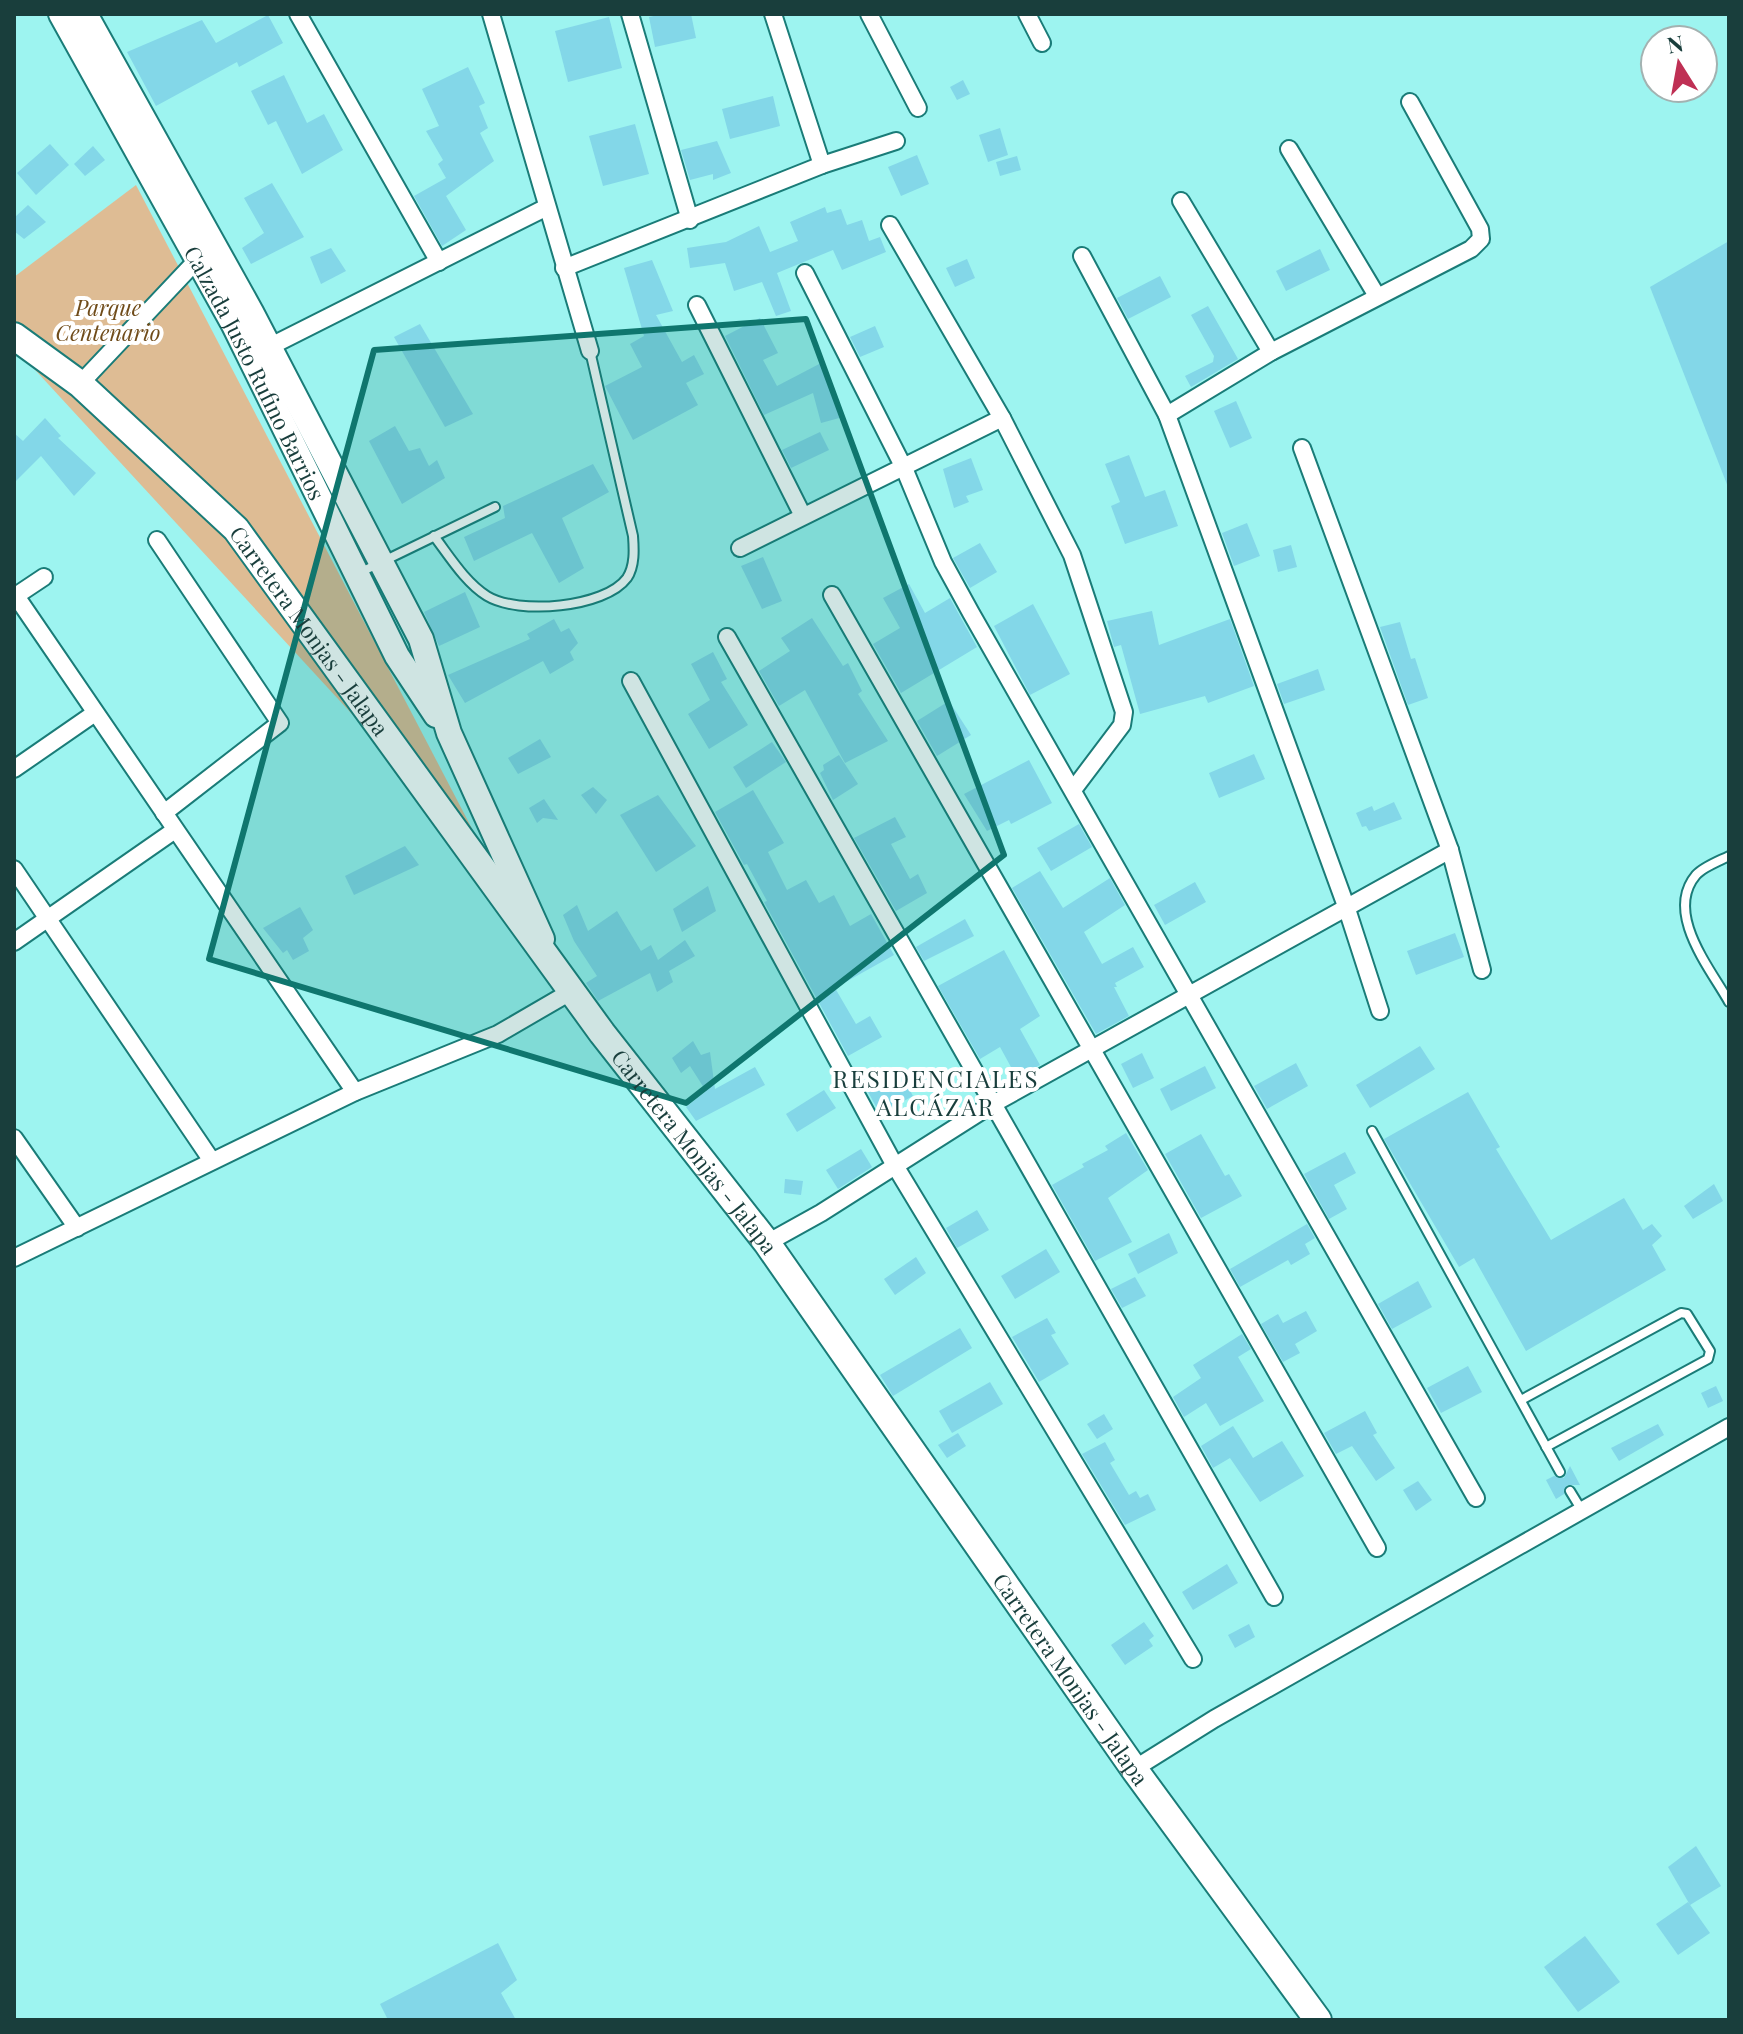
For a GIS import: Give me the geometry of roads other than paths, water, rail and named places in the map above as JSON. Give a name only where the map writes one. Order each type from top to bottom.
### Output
[{"type":"main road","name":"Carretera Monjas - Jalapa","points":[[14,336],[80,384],[236,529],[572,991],[767,1243],[1134,1769],[1318,2020]]},
{"type":"street","name":"Calzada Justo Rufino Barrios","points":[[61,14],[197,260],[260,352],[356,574],[397,656],[449,733]]},
{"type":"street","name":"Calzada Justo Rufino Barrios","points":[[85,14],[260,352],[383,561],[421,639],[449,733],[552,962]]},
{"type":"street","points":[[298,14],[439,262]]},
{"type":"street","points":[[491,14],[590,351]]},
{"type":"street","points":[[630,14],[690,220]]},
{"type":"street","points":[[773,14],[822,165]]},
{"type":"street","points":[[869,14],[918,108]]},
{"type":"street","points":[[1027,14],[1042,43]]},
{"type":"street","points":[[1167,415],[1271,352],[1471,249],[1481,239],[1480,229],[1410,102]]},
{"type":"street","points":[[564,268],[822,165],[896,141]]},
{"type":"street","points":[[1289,149],[1377,296]]},
{"type":"street","points":[[1181,201],[1271,352]]},
{"type":"street","points":[[260,352],[547,207]]},
{"type":"street","points":[[890,225],[1002,418],[1072,555],[1124,712],[1122,725],[1073,790]]},
{"type":"street","points":[[1082,256],[1167,415],[1346,906],[1380,1011]]},
{"type":"street","points":[[80,384],[197,260]]},
{"type":"street","points":[[805,273],[904,468],[950,575],[1476,1498]]},
{"type":"street","points":[[697,305],[802,514]]},
{"type":"street","points":[[740,548],[802,514],[904,468],[1002,418]]},
{"type":"street","points":[[1302,448],[1450,850],[1482,970]]},
{"type":"street","points":[[157,540],[280,723],[164,813]]},
{"type":"street","points":[[44,577],[15,597],[355,1092]]},
{"type":"street","points":[[832,595],[1377,1548]]},
{"type":"street","points":[[727,637],[1274,1597]]},
{"type":"street","points":[[631,681],[894,1164],[1193,1659]]},
{"type":"street","points":[[14,769],[95,713]]},
{"type":"street","points":[[14,942],[175,830]]},
{"type":"street","points":[[767,1243],[821,1213],[991,1105],[1450,850]]},
{"type":"street","points":[[14,869],[212,1161]]},
{"type":"street","points":[[14,1258],[355,1092],[498,1034],[572,991]]},
{"type":"street","points":[[14,1138],[77,1228]]},
{"type":"street","points":[[1134,1769],[1214,1719],[1729,1427]]},
{"type":"lane","points":[[434,536],[462,572],[488,597],[521,606],[566,605],[611,591],[628,577],[634,557],[633,536],[590,351]]},
{"type":"lane","points":[[356,574],[495,507]]},
{"type":"lane","points":[[1729,856],[1697,873],[1687,891],[1684,912],[1696,944],[1729,1002]]},
{"type":"lane","points":[[1372,1131],[1560,1472]]},
{"type":"lane","points":[[1521,1400],[1681,1313],[1687,1314],[1710,1351],[1708,1359],[1546,1447]]},
{"type":"lane","points":[[1570,1491],[1581,1509]]},
{"type":"district","name":"RESIDENCIALES ALCÁZAR","points":[[936,1092]]},
{"type":"park label","name":"Parque Centenario","points":[[108,320]]}]
